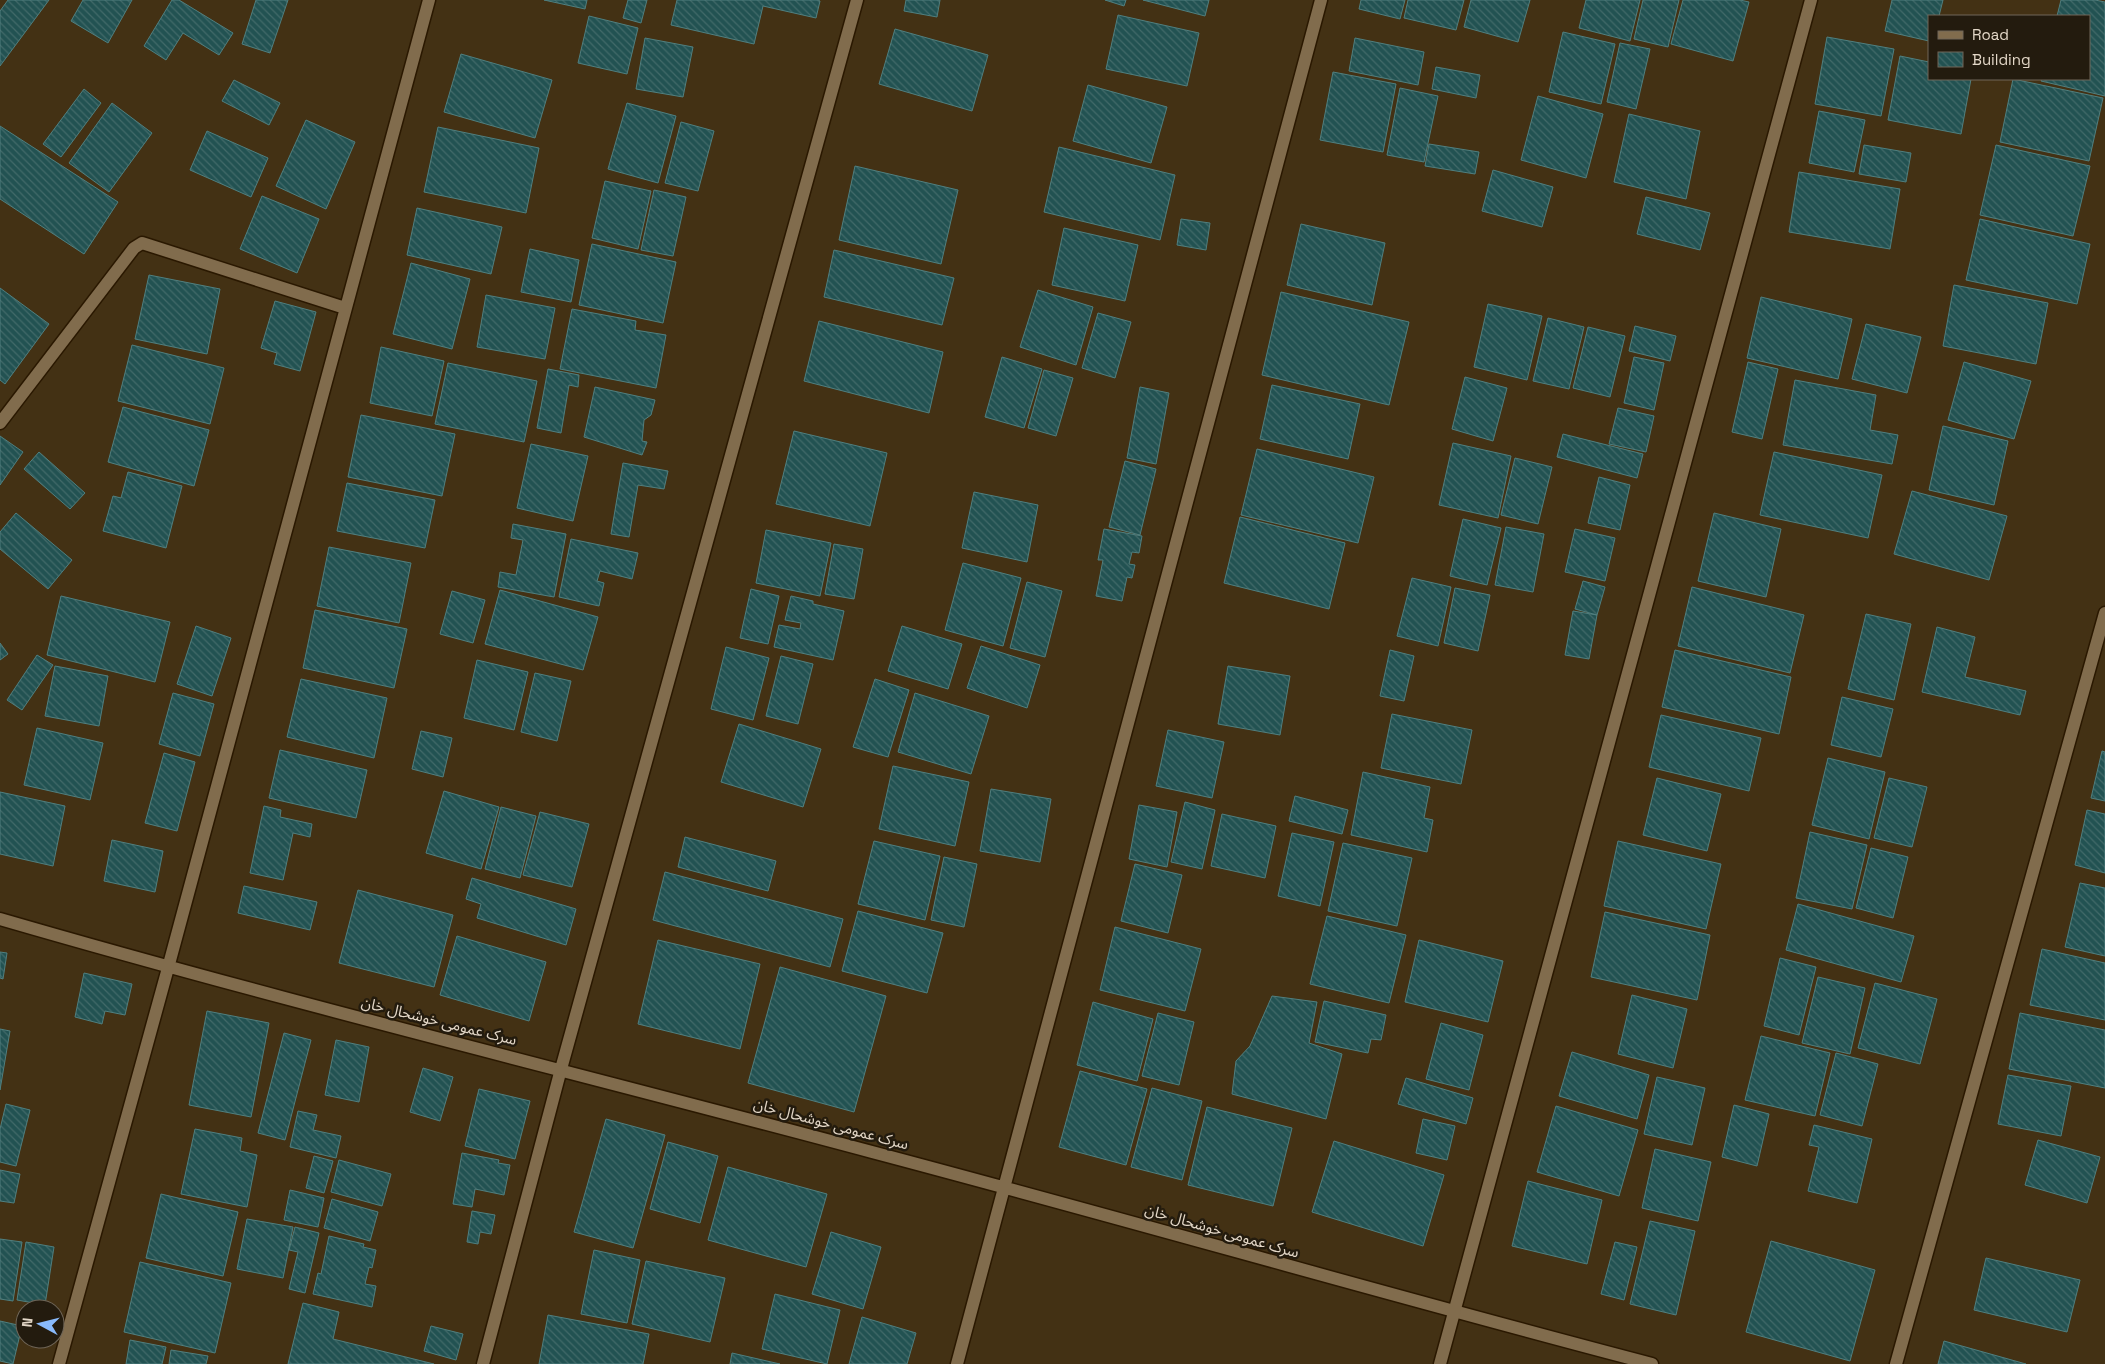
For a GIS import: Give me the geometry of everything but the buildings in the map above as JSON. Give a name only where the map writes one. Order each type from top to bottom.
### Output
[{"type":"street","points":[[59,1364],[168,968],[429,0]]},
{"type":"street","points":[[483,1364],[561,1069],[857,0]]},
{"type":"street","points":[[957,1364],[1322,0]]},
{"type":"street","points":[[1440,1364],[1811,0]]},
{"type":"street","points":[[0,423],[134,248],[142,242],[346,308]]},
{"type":"street","points":[[1896,1364],[2105,613]]},
{"type":"street","name":"سرک عمومی خوشحال خان","points":[[0,919],[168,968],[561,1069],[1004,1187],[1454,1313],[1652,1364]]}]
